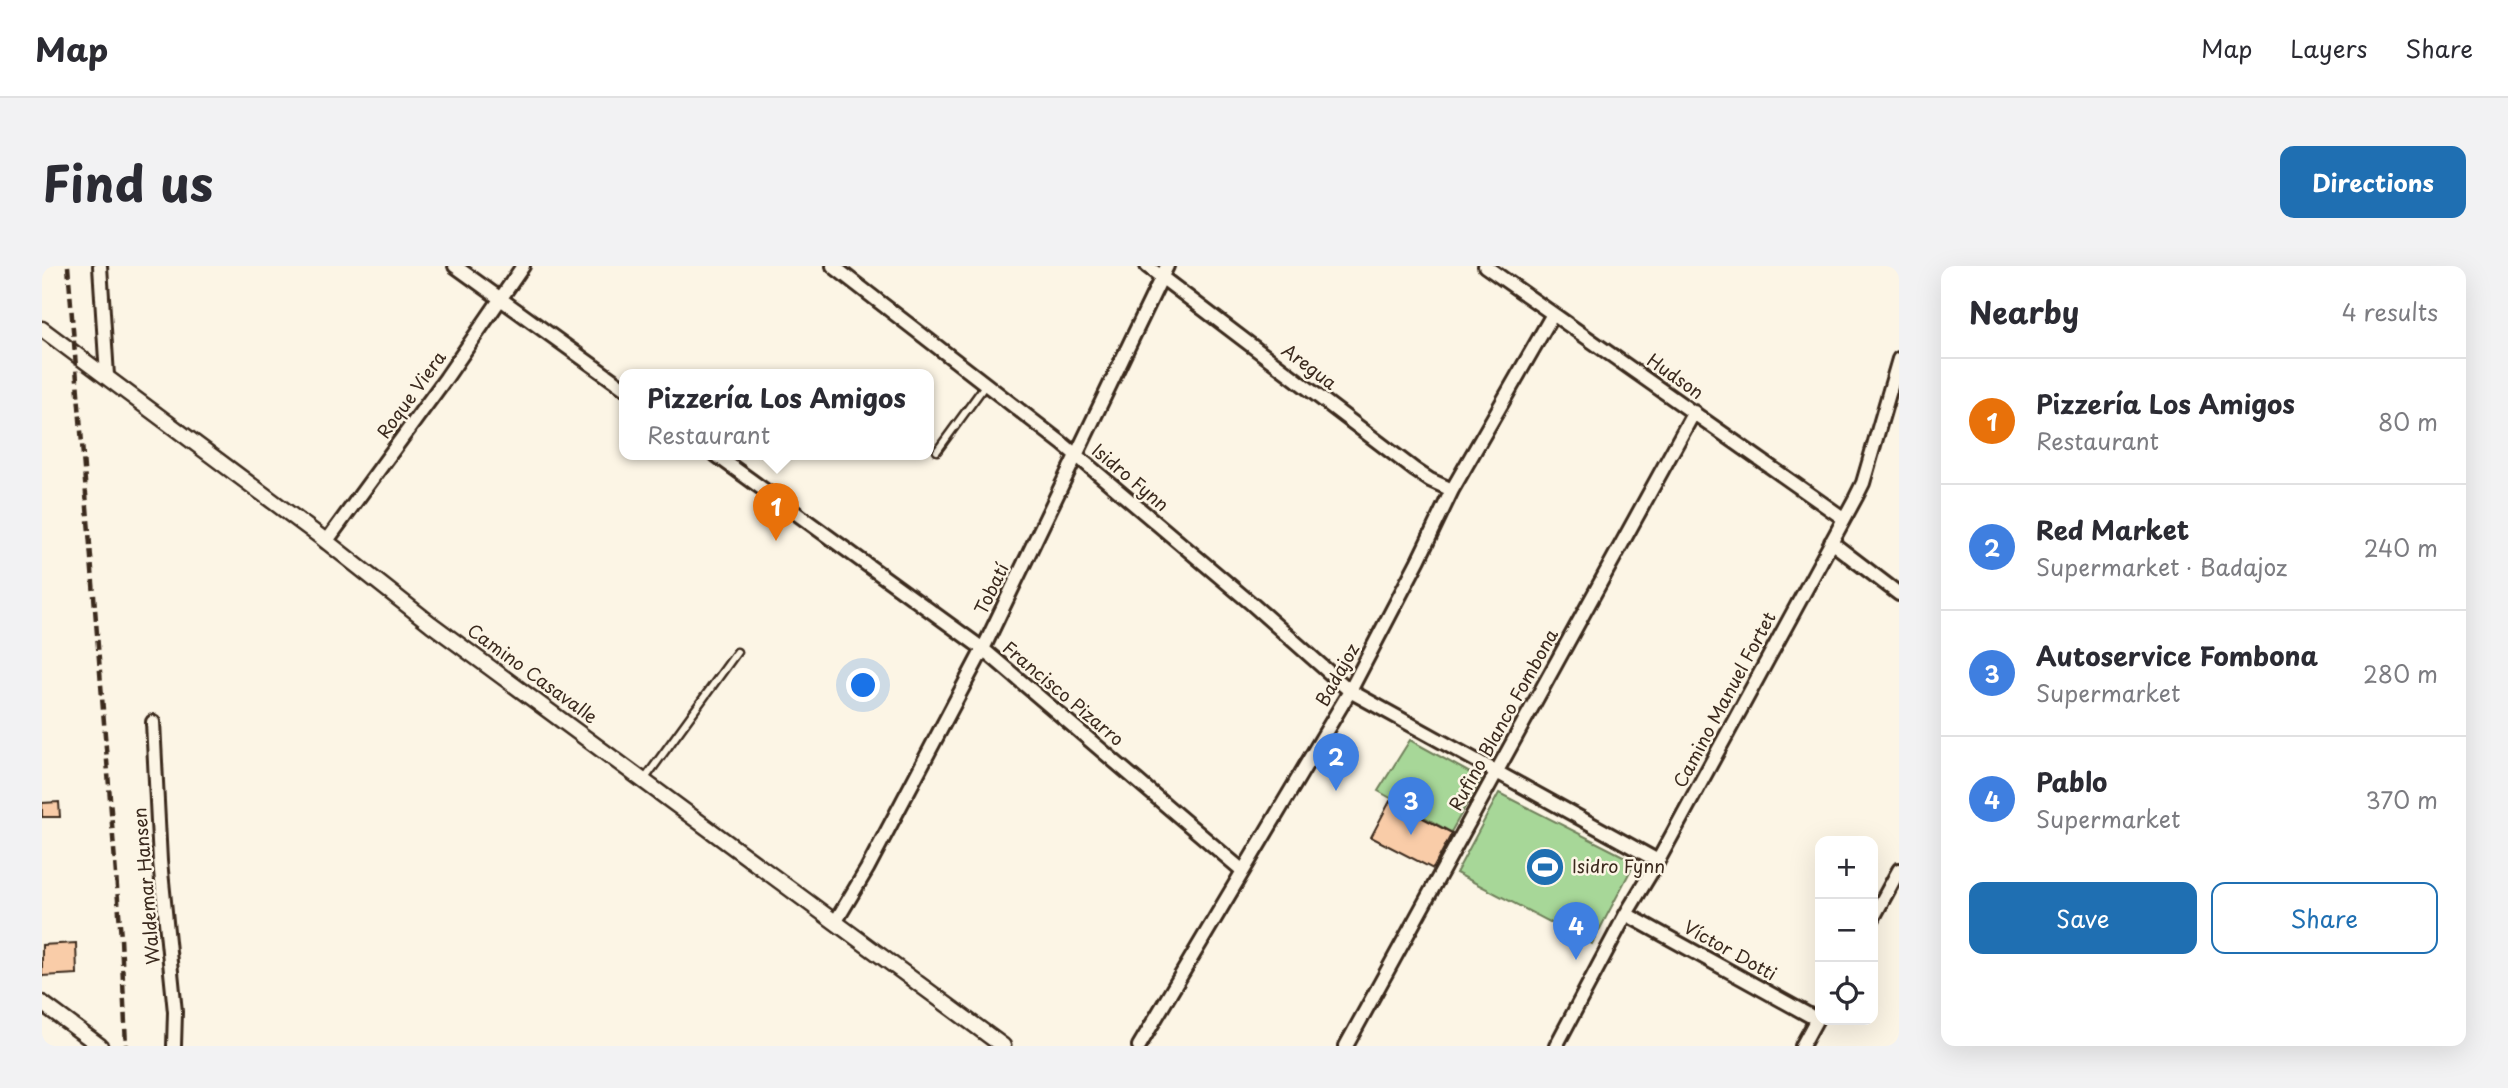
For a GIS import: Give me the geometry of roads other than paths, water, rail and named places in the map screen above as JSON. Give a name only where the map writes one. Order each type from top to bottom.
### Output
[{"type":"street","points":[[100,266],[107,376]]},
{"type":"street","points":[[456,266],[619,384]]},
{"type":"street","name":"Roque Viera","points":[[326,542],[446,378],[523,266]]},
{"type":"street","name":"Isidro Fynn","points":[[833,266],[1077,455],[1350,691],[1658,861]]},
{"type":"street","name":"Aregua","points":[[1147,266],[1164,271],[1415,470],[1452,490]]},
{"type":"street","name":"Hudson","points":[[1485,266],[1843,518]]},
{"type":"street","name":"Tobatí","points":[[836,920],[867,869],[983,649],[1164,271]]},
{"type":"street","name":"Badajoz","points":[[1139,1046],[1350,691],[1452,490],[1553,314]]},
{"type":"street","name":"Camino Casavalle","points":[[42,329],[431,624],[836,920],[1003,1046]]},
{"type":"street","name":"Camino Manuel Fortet","points":[[1556,1046],[1863,483],[1899,359]]},
{"type":"street","name":"Rufino Blanco Fombona","points":[[1346,1046],[1695,412]]},
{"type":"street","name":"Francisco Pizarro","points":[[723,460],[983,649],[1243,871]]},
{"type":"street","points":[[1831,542],[1899,594]]},
{"type":"street","name":"Waldemar Hansen","points":[[153,722],[160,861],[175,1012],[174,1046]]},
{"type":"street","points":[[1878,909],[1899,870]]},
{"type":"street","name":"Víctor Dotti","points":[[1626,914],[1815,1014]]},
{"type":"street","points":[[42,1003],[100,1046]]},
{"type":"street","points":[[1802,1046],[1815,1022]]},
{"type":"lane","points":[[937,451],[986,384]]},
{"type":"lane","points":[[644,780],[737,652]]},
{"type":"railway","points":[[68,266],[121,938],[126,1046]]},
{"type":"place","name":"Pizzería Los Amigos","points":[[776,541]]},
{"type":"place","name":"Red Market","points":[[1336,791]]},
{"type":"place","name":"Autoservice Fombona","points":[[1411,835]]},
{"type":"place","name":"Isidro Fynn","points":[[1545,867]]},
{"type":"place","name":"Pablo","points":[[1576,960]]}]
